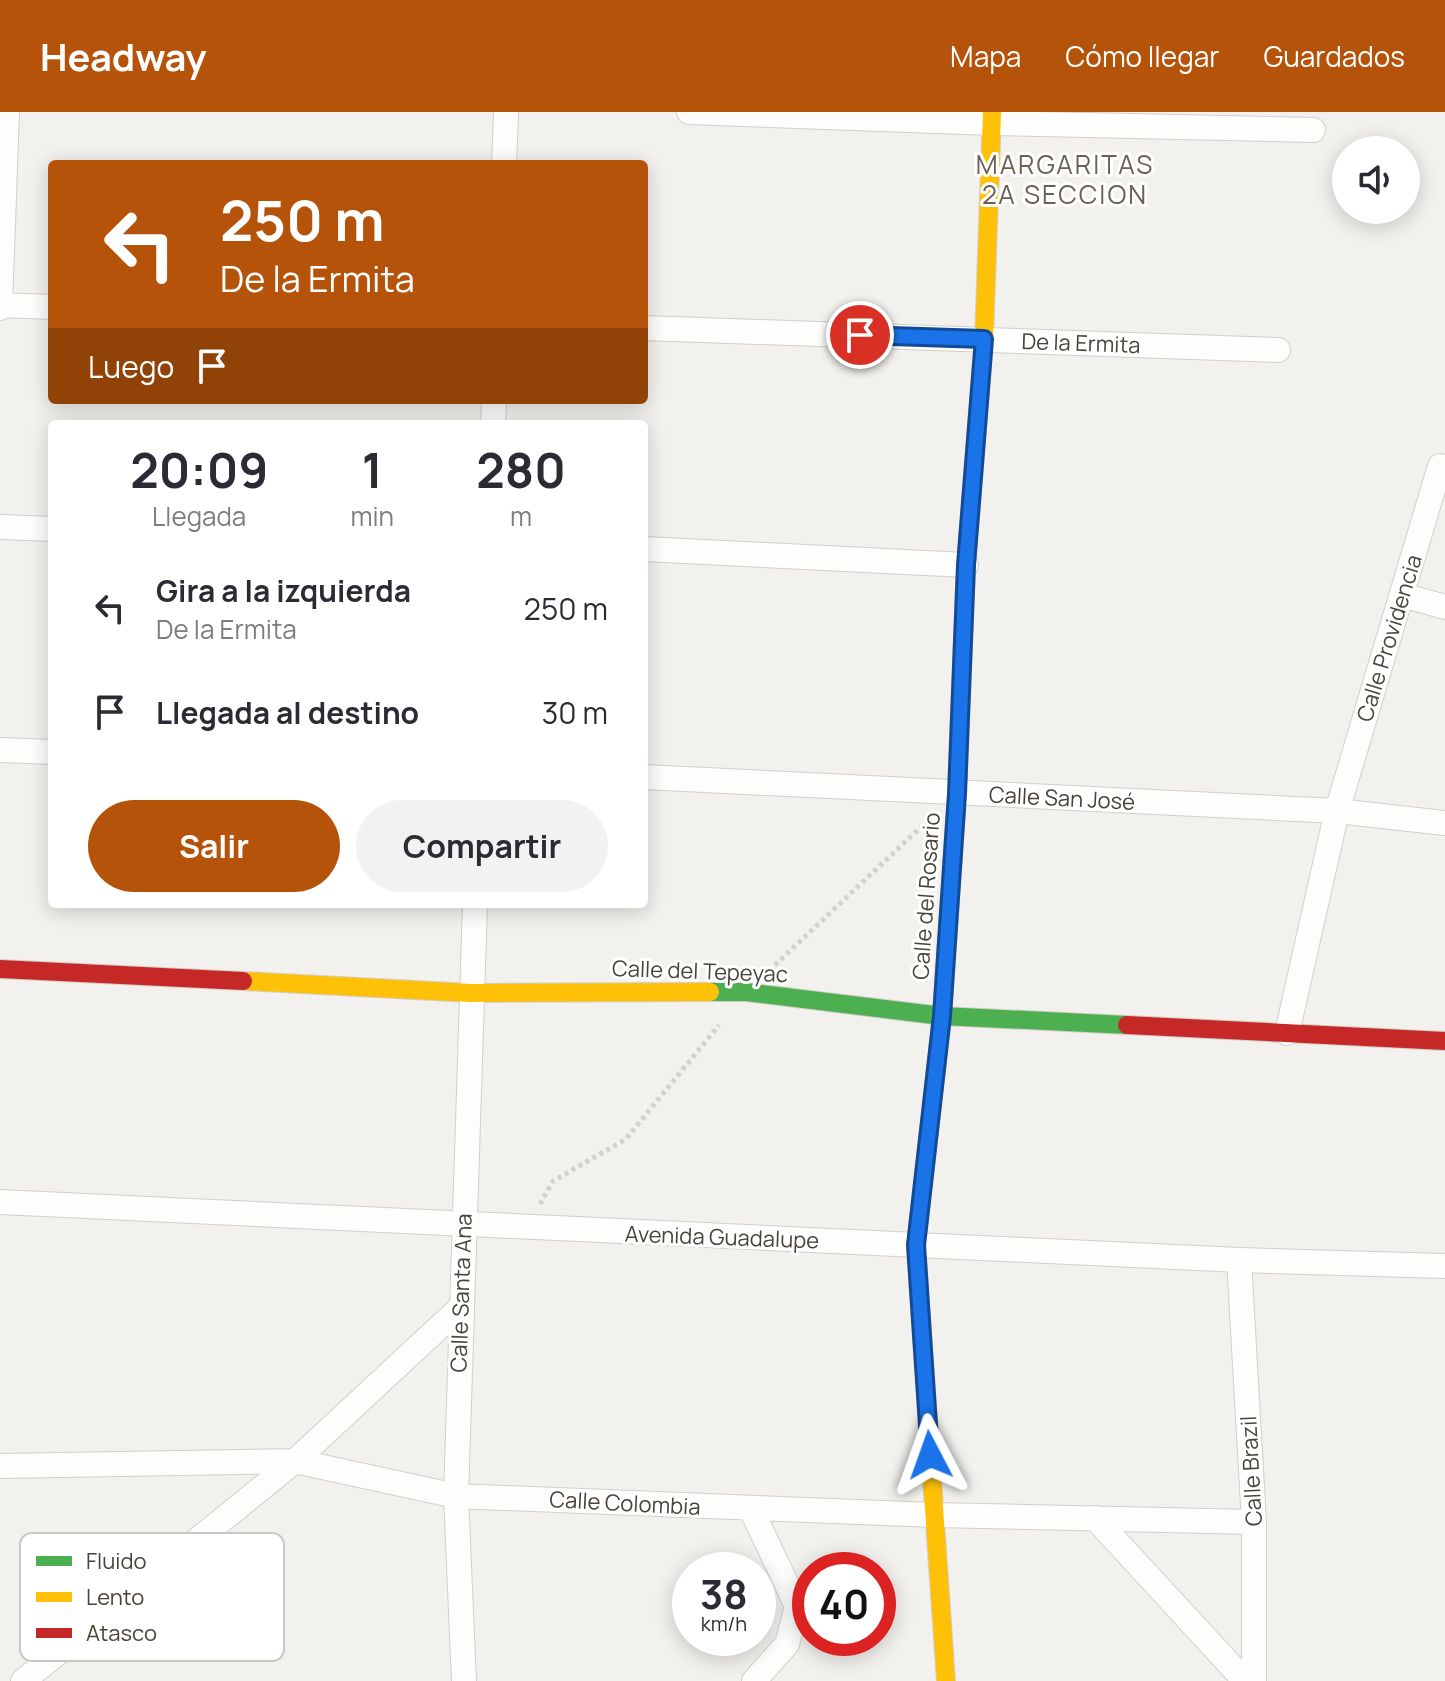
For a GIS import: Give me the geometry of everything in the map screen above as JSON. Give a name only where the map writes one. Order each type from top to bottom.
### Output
[{"type":"street","points":[[7,112],[0,306],[48,307]]},
{"type":"street","points":[[504,160],[506,112]]},
{"type":"street","points":[[689,112],[992,118],[1313,130]]},
{"type":"street","name":"Calle del Rosario","points":[[946,1681],[916,1245],[942,1016],[957,794],[966,565],[984,339],[992,118]]},
{"type":"street","name":"De la Ermita","points":[[648,328],[1278,350]]},
{"type":"street","name":"Calle Providencia","points":[[1337,811],[1440,466]]},
{"type":"street","points":[[0,527],[48,529]]},
{"type":"street","points":[[648,549],[966,565]]},
{"type":"street","points":[[1402,595],[1445,607]]},
{"type":"street","points":[[0,750],[48,752]]},
{"type":"street","name":"Calle San José","points":[[648,777],[1337,811],[1445,823]]},
{"type":"street","points":[[1287,1033],[1337,811]]},
{"type":"street","name":"Calle Santa Ana","points":[[464,1681],[456,1496],[475,908]]},
{"type":"street","name":"Calle del Tepeyac","points":[[0,969],[471,993],[746,992],[942,1016],[1445,1041]]},
{"type":"street","name":"Avenida Guadalupe","points":[[0,1202],[1239,1260],[1445,1266]]},
{"type":"street","name":"Calle Brazil","points":[[1239,1260],[1254,1522],[1254,1681]]},
{"type":"street","points":[[206,1533],[295,1461],[461,1307]]},
{"type":"street","name":"Calle Colombia","points":[[0,1466],[295,1461],[456,1496],[934,1515],[1254,1522]]},
{"type":"street","points":[[751,1509],[797,1606],[787,1644],[754,1681]]},
{"type":"street","points":[[1095,1518],[1245,1681]]},
{"type":"street","points":[[23,1681],[48,1661]]},
{"type":"traffic: fast","points":[[921,1320],[916,1245],[942,1016],[962,664]]},
{"type":"traffic: fast","points":[[710,992],[746,992],[942,1016],[1127,1025]]},
{"type":"traffic: slow","points":[[962,664],[966,565],[984,339],[992,112]]},
{"type":"traffic: slow","points":[[243,981],[471,993],[710,992]]},
{"type":"traffic: slow","points":[[921,1320],[946,1681]]},
{"type":"traffic: jam","points":[[0,969],[243,981]]},
{"type":"traffic: jam","points":[[1127,1025],[1445,1041]]},
{"type":"district","name":"MARGARITAS 2A SECCION","points":[[1065,179]]},
{"type":"route","points":[[860,335],[984,339],[966,565],[957,794],[942,1016],[916,1245],[930,1455]]}]
